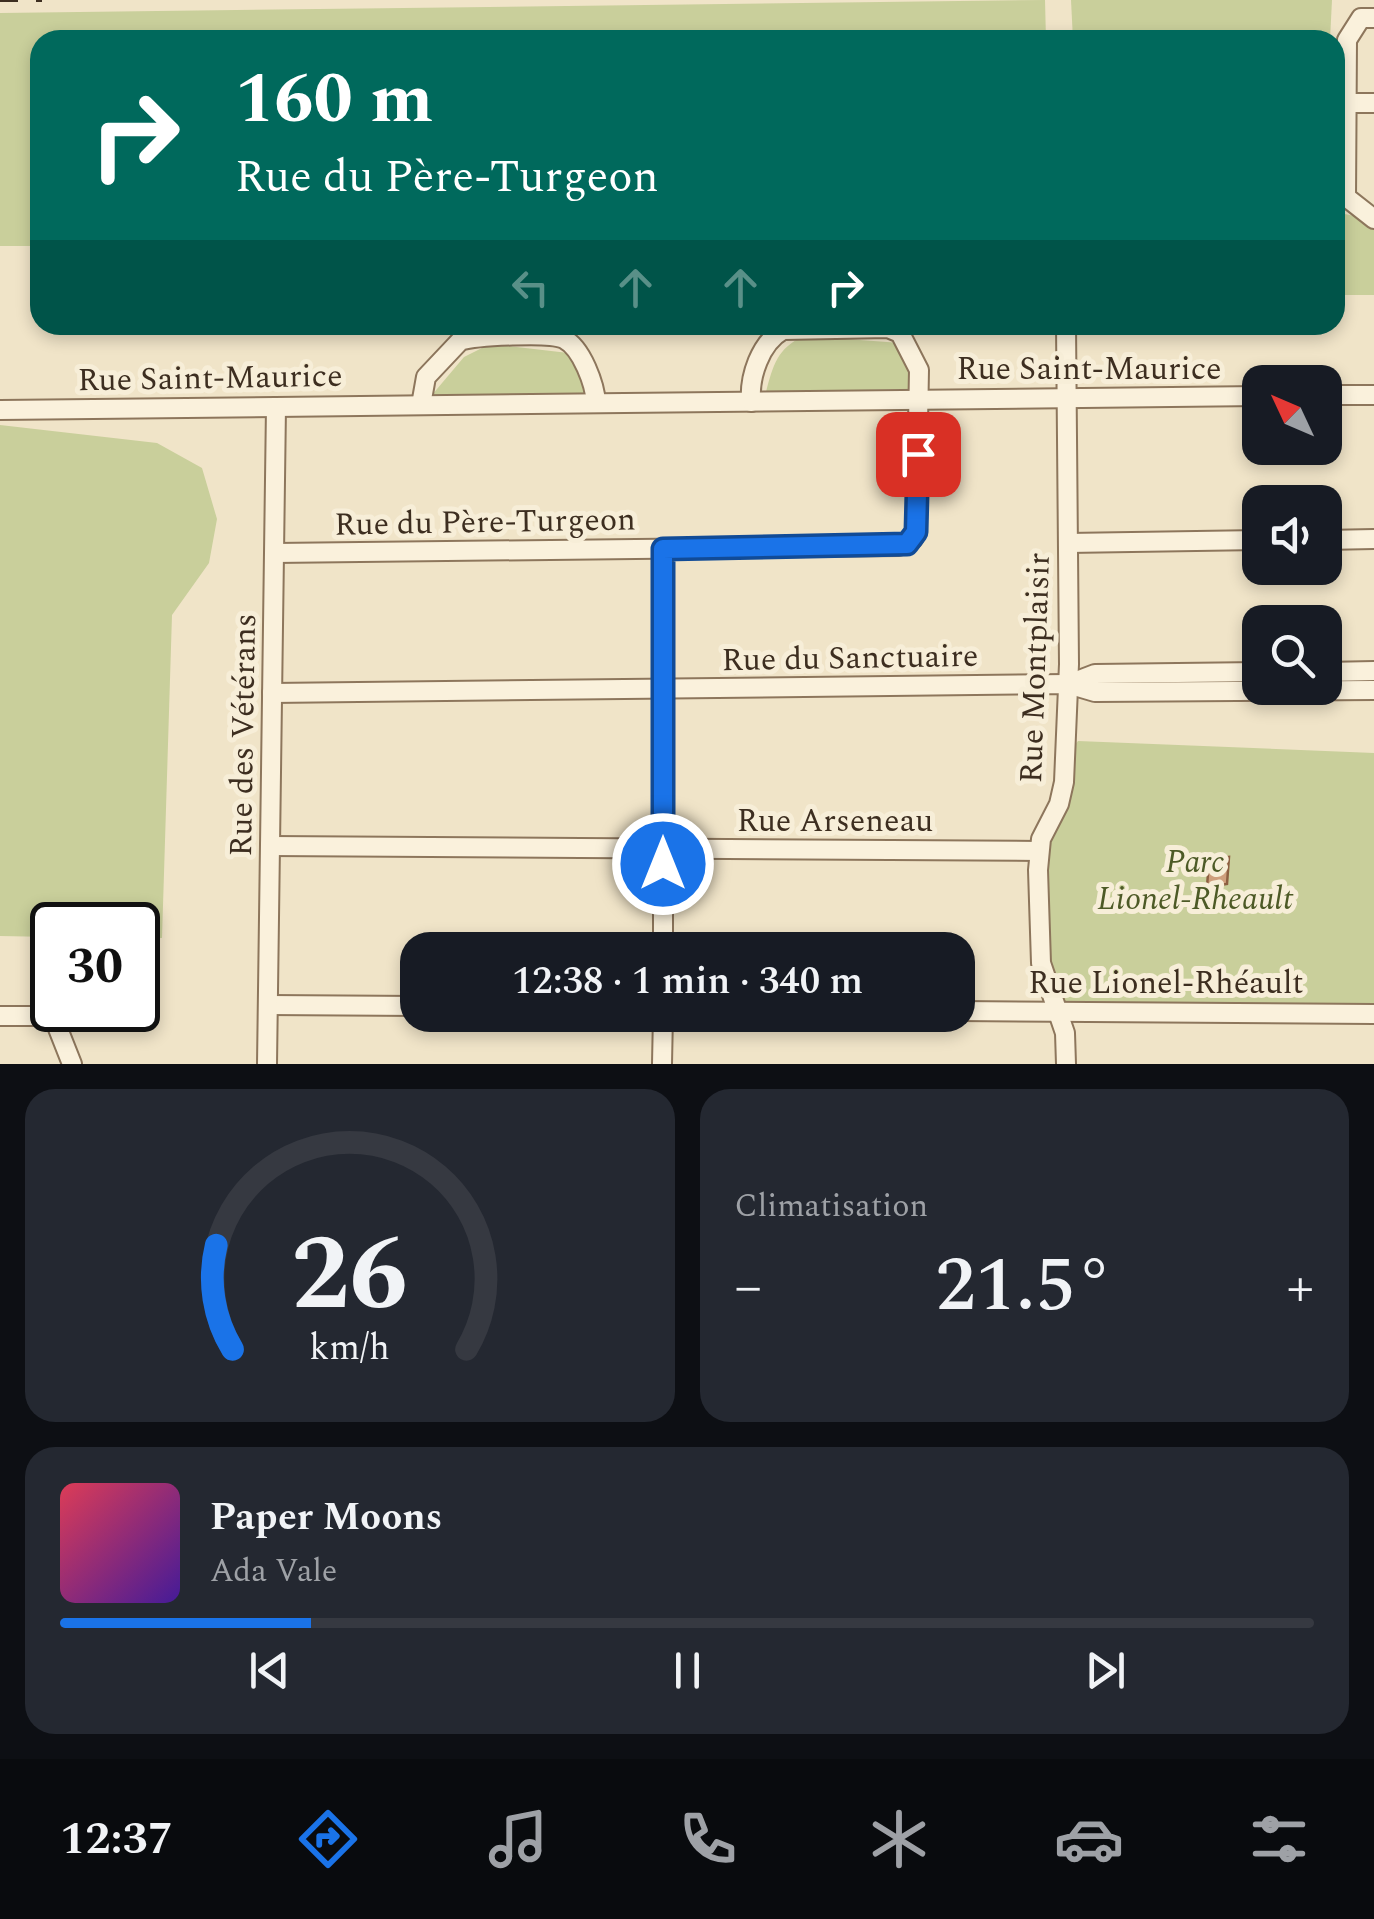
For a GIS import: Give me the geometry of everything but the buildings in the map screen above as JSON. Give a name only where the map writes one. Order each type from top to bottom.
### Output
[{"type":"street","points":[[1374,18],[1361,18],[1347,40],[1346,103],[1346,197],[1374,219]]},
{"type":"street","points":[[1346,103],[1374,103]]},
{"type":"street","name":"Rue Saint-Maurice","points":[[751,402],[753,376],[776,335]]},
{"type":"street","name":"Rue Saint-Maurice","points":[[901,335],[918,365],[920,399]]},
{"type":"street","name":"Rue Montplaisir","points":[[1066,335],[1068,684],[1064,790],[1042,834],[1039,852],[1041,963],[1066,1033],[1066,1064]]},
{"type":"street","points":[[421,404],[426,377],[460,342],[556,337],[575,349],[593,383],[596,402]]},
{"type":"street","points":[[1342,396],[1374,395]]},
{"type":"street","name":"Rue Saint-Maurice","points":[[0,410],[1242,396]]},
{"type":"street","name":"Rue du Père-Turgeon","points":[[274,554],[910,542],[916,532],[920,399]]},
{"type":"street","name":"Rue des Vétérans","points":[[267,1064],[276,407]]},
{"type":"street","points":[[1342,540],[1374,539]]},
{"type":"street","points":[[1068,543],[1242,540]]},
{"type":"street","points":[[662,932],[663,549]]},
{"type":"street","points":[[1342,672],[1374,671]]},
{"type":"street","name":"Rue du Sanctuaire","points":[[1068,684],[1095,674],[1242,672]]},
{"type":"street","name":"Rue du Sanctuaire","points":[[272,694],[1068,684],[1095,692],[1242,690]]},
{"type":"street","name":"Rue du Sanctuaire","points":[[1342,690],[1374,690]]},
{"type":"street","name":"Rue Arseneau","points":[[270,846],[1039,852]]},
{"type":"street","points":[[268,1005],[400,1006]]},
{"type":"street","name":"Rue Lionel-Rhéault","points":[[975,1011],[1374,1014]]},
{"type":"street","points":[[0,1016],[30,1016]]},
{"type":"street","points":[[59,1032],[72,1064]]},
{"type":"street","points":[[662,1032],[662,1064]]},
{"type":"green space","points":[[1045,0],[1046,30],[30,30],[30,246],[0,246],[0,13]]},
{"type":"green space","points":[[1071,0],[1332,0],[1330,30],[1072,30]]},
{"type":"green space","points":[[1345,214],[1374,220],[1374,295],[1345,295]]},
{"type":"green space","points":[[804,336],[901,343],[920,389],[766,392],[782,352]]},
{"type":"green space","points":[[490,344],[577,354],[598,397],[426,402],[464,357]]},
{"type":"green space","points":[[0,425],[157,443],[202,468],[217,519],[209,563],[172,615],[162,938],[160,902],[30,902],[30,937],[0,936]]},
{"type":"green space","name":"Parc Lionel-Rheault","points":[[1078,741],[1374,753],[1374,1012],[1065,1006],[1043,955],[1041,851],[1069,752]]},
{"type":"railway","points":[[0,0],[42,0]]},
{"type":"route","points":[[663,864],[663,549],[907,544],[916,532],[918,454]]}]
